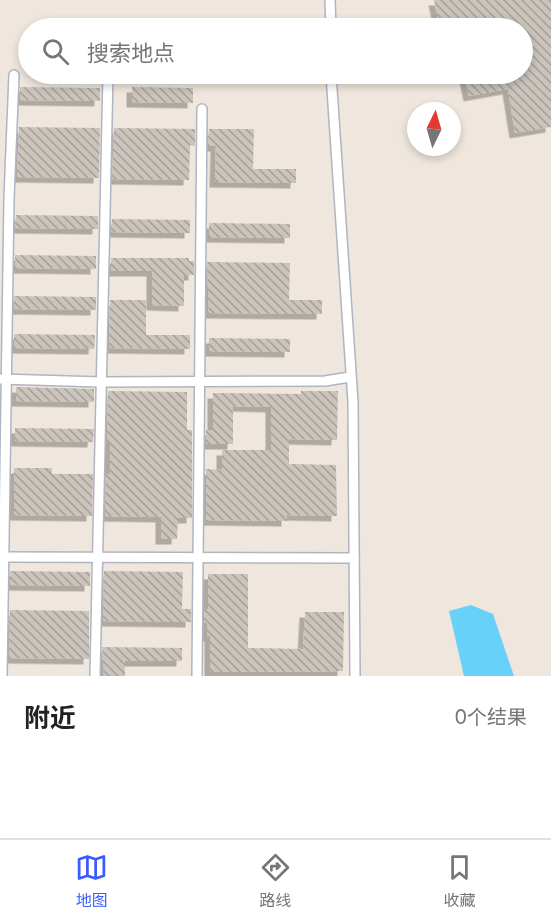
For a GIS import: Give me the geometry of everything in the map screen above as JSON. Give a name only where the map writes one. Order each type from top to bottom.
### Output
[{"type":"lane","points":[[330,0],[331,18]]},
{"type":"lane","points":[[2,676],[3,379],[14,75]]},
{"type":"lane","points":[[95,676],[108,84]]},
{"type":"lane","points":[[333,84],[353,402],[355,676]]},
{"type":"lane","points":[[197,676],[202,110]]},
{"type":"lane","points":[[3,379],[101,382],[325,381],[350,377]]},
{"type":"lane","points":[[2,557],[354,558]]},
{"type":"water","points":[[471,605],[493,614],[514,676],[464,676],[449,611]]},
{"type":"building","points":[[434,0],[551,0],[551,127],[515,133],[508,89],[469,96],[466,84],[533,84],[533,18],[438,18]]},
{"type":"building","points":[[20,87],[100,88],[100,101],[20,100]]},
{"type":"building","points":[[132,87],[193,88],[193,103],[132,102]]},
{"type":"building","points":[[19,127],[100,128],[99,178],[17,177]]},
{"type":"building","points":[[114,128],[195,129],[195,146],[190,145],[189,180],[112,179]]},
{"type":"building","points":[[209,129],[254,129],[253,169],[296,169],[296,183],[215,182],[216,146],[208,146]]},
{"type":"building","points":[[16,215],[98,216],[98,229],[15,228]]},
{"type":"building","points":[[112,219],[190,220],[190,233],[111,232]]},
{"type":"building","points":[[209,223],[290,224],[290,238],[209,237]]},
{"type":"building","points":[[15,255],[96,256],[96,269],[15,268]]},
{"type":"building","points":[[111,258],[189,258],[189,261],[194,261],[194,275],[184,275],[184,306],[152,305],[152,271],[111,271]]},
{"type":"building","points":[[207,262],[290,263],[289,300],[322,300],[322,314],[209,313]]},
{"type":"building","points":[[14,296],[96,297],[96,310],[14,309]]},
{"type":"building","points":[[110,300],[146,300],[146,335],[190,335],[190,349],[109,348]]},
{"type":"building","points":[[14,334],[95,335],[94,349],[14,348]]},
{"type":"building","points":[[209,338],[290,339],[290,352],[209,351]]},
{"type":"building","points":[[16,387],[94,389],[94,402],[16,401]]},
{"type":"building","points":[[108,391],[187,392],[187,430],[192,430],[192,518],[178,518],[177,539],[161,539],[161,517],[105,516],[106,474],[110,474],[110,442],[107,442]]},
{"type":"building","points":[[301,391],[338,391],[337,440],[289,439],[289,464],[336,465],[337,516],[287,515],[287,521],[206,520],[206,469],[222,470],[222,450],[271,450],[271,407],[233,406],[233,444],[206,444],[206,430],[213,430],[213,393],[301,394]]},
{"type":"building","points":[[15,428],[94,429],[93,442],[15,441]]},
{"type":"building","points":[[14,468],[52,468],[52,474],[93,474],[92,516],[14,515]]},
{"type":"building","points":[[10,571],[90,572],[90,586],[10,585]]},
{"type":"building","points":[[104,571],[183,572],[182,609],[191,609],[191,622],[103,621]]},
{"type":"building","points":[[208,574],[248,574],[248,648],[303,649],[305,612],[344,612],[343,671],[210,672],[210,636],[207,636],[207,623],[204,623],[204,609],[208,609]]},
{"type":"building","points":[[10,610],[89,611],[89,659],[9,658]]},
{"type":"building","points":[[102,647],[182,648],[182,661],[125,661],[125,676],[104,676]]}]
